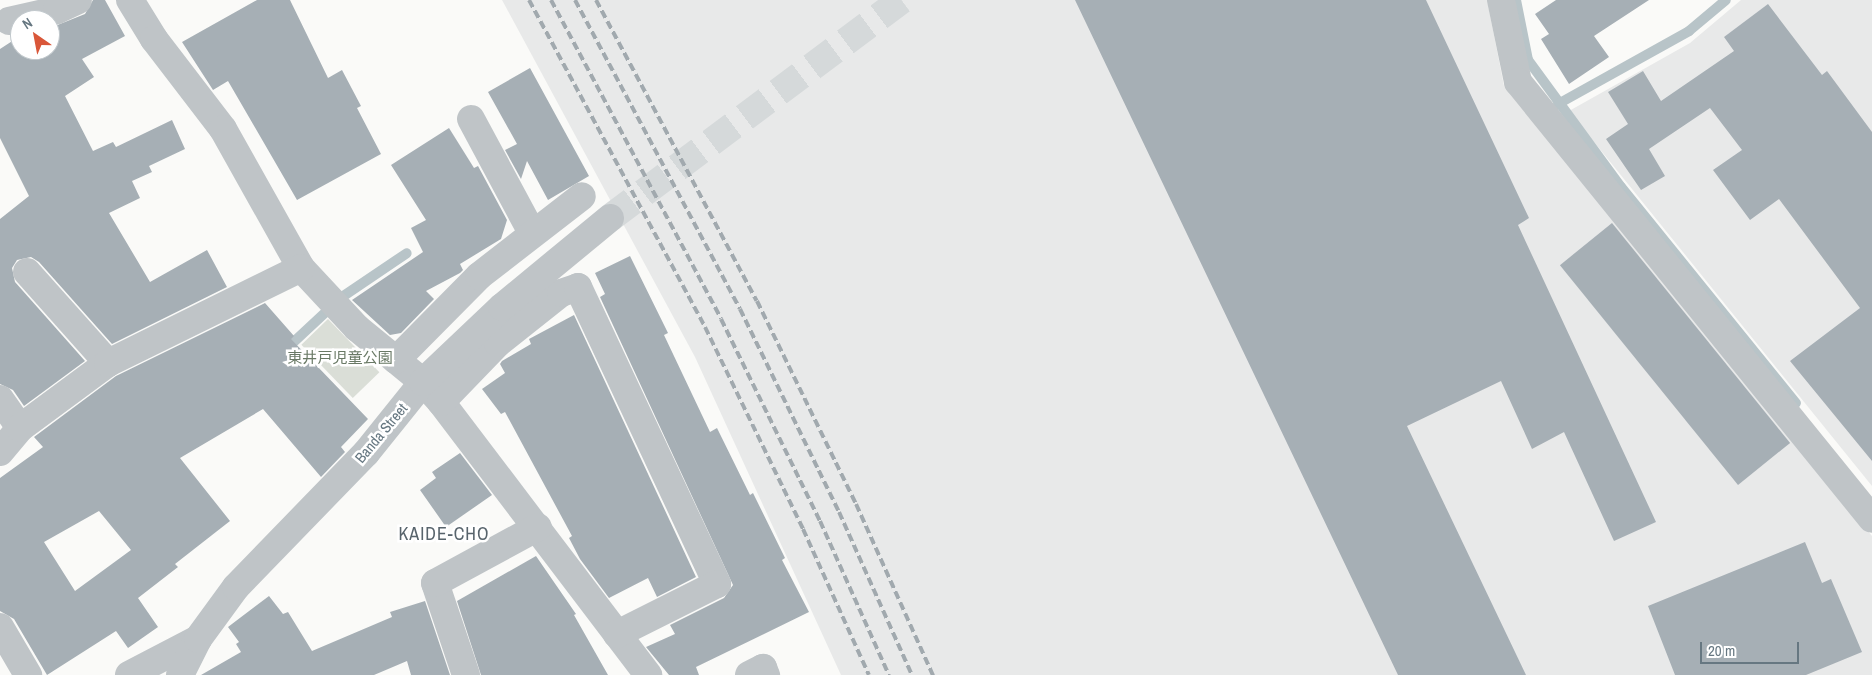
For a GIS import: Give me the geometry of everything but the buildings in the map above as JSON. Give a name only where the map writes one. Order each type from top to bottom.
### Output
[{"type":"street","points":[[9,20],[57,10],[78,0]]},
{"type":"street","points":[[130,0],[154,39],[222,129],[301,268],[357,328],[432,392],[538,527],[648,675]]},
{"type":"street","points":[[1502,0],[1518,82],[1872,519]]},
{"type":"street","points":[[471,119],[532,233]]},
{"type":"street","points":[[396,360],[479,276],[582,196]]},
{"type":"street","name":"Banda Street","points":[[180,675],[198,639],[236,587],[366,453],[432,392],[502,307],[610,218]]},
{"type":"street","points":[[0,452],[20,428],[108,363],[301,268]]},
{"type":"street","points":[[27,272],[108,363]]},
{"type":"street","points":[[432,392],[561,293],[578,287],[717,584],[617,634]]},
{"type":"street","points":[[0,399],[20,428]]},
{"type":"street","points":[[466,675],[435,583],[538,527]]},
{"type":"street","points":[[0,628],[28,675]]},
{"type":"street","points":[[129,675],[198,639]]},
{"type":"street","points":[[749,675],[763,668],[766,675]]},
{"type":"shaded area","points":[[502,0],[1487,0],[1504,86],[1872,536],[1872,675],[841,675],[695,357]]},
{"type":"shaded area","points":[[1741,0],[1872,0],[1872,486],[1569,111],[1690,43]]},
{"type":"green space","name":"東井戸児童公園","points":[[328,319],[379,372],[353,398],[301,345]]},
{"type":"waterway","points":[[1516,0],[1528,60],[1621,187],[1796,403]]},
{"type":"waterway","points":[[1558,104],[1689,31],[1726,0]]},
{"type":"waterway","points":[[284,351],[342,297],[407,253]]},
{"type":"tunnel","points":[[610,218],[901,0]]},
{"type":"railway","points":[[529,0],[705,327],[803,529],[869,675]]},
{"type":"railway","points":[[551,0],[721,319],[820,521],[889,675]]},
{"type":"railway","points":[[575,0],[740,309],[839,512],[912,675]]},
{"type":"railway","points":[[596,0],[757,301],[856,504],[933,675]]},
{"type":"district","name":"KAIDE-CHO","points":[[444,534]]}]
